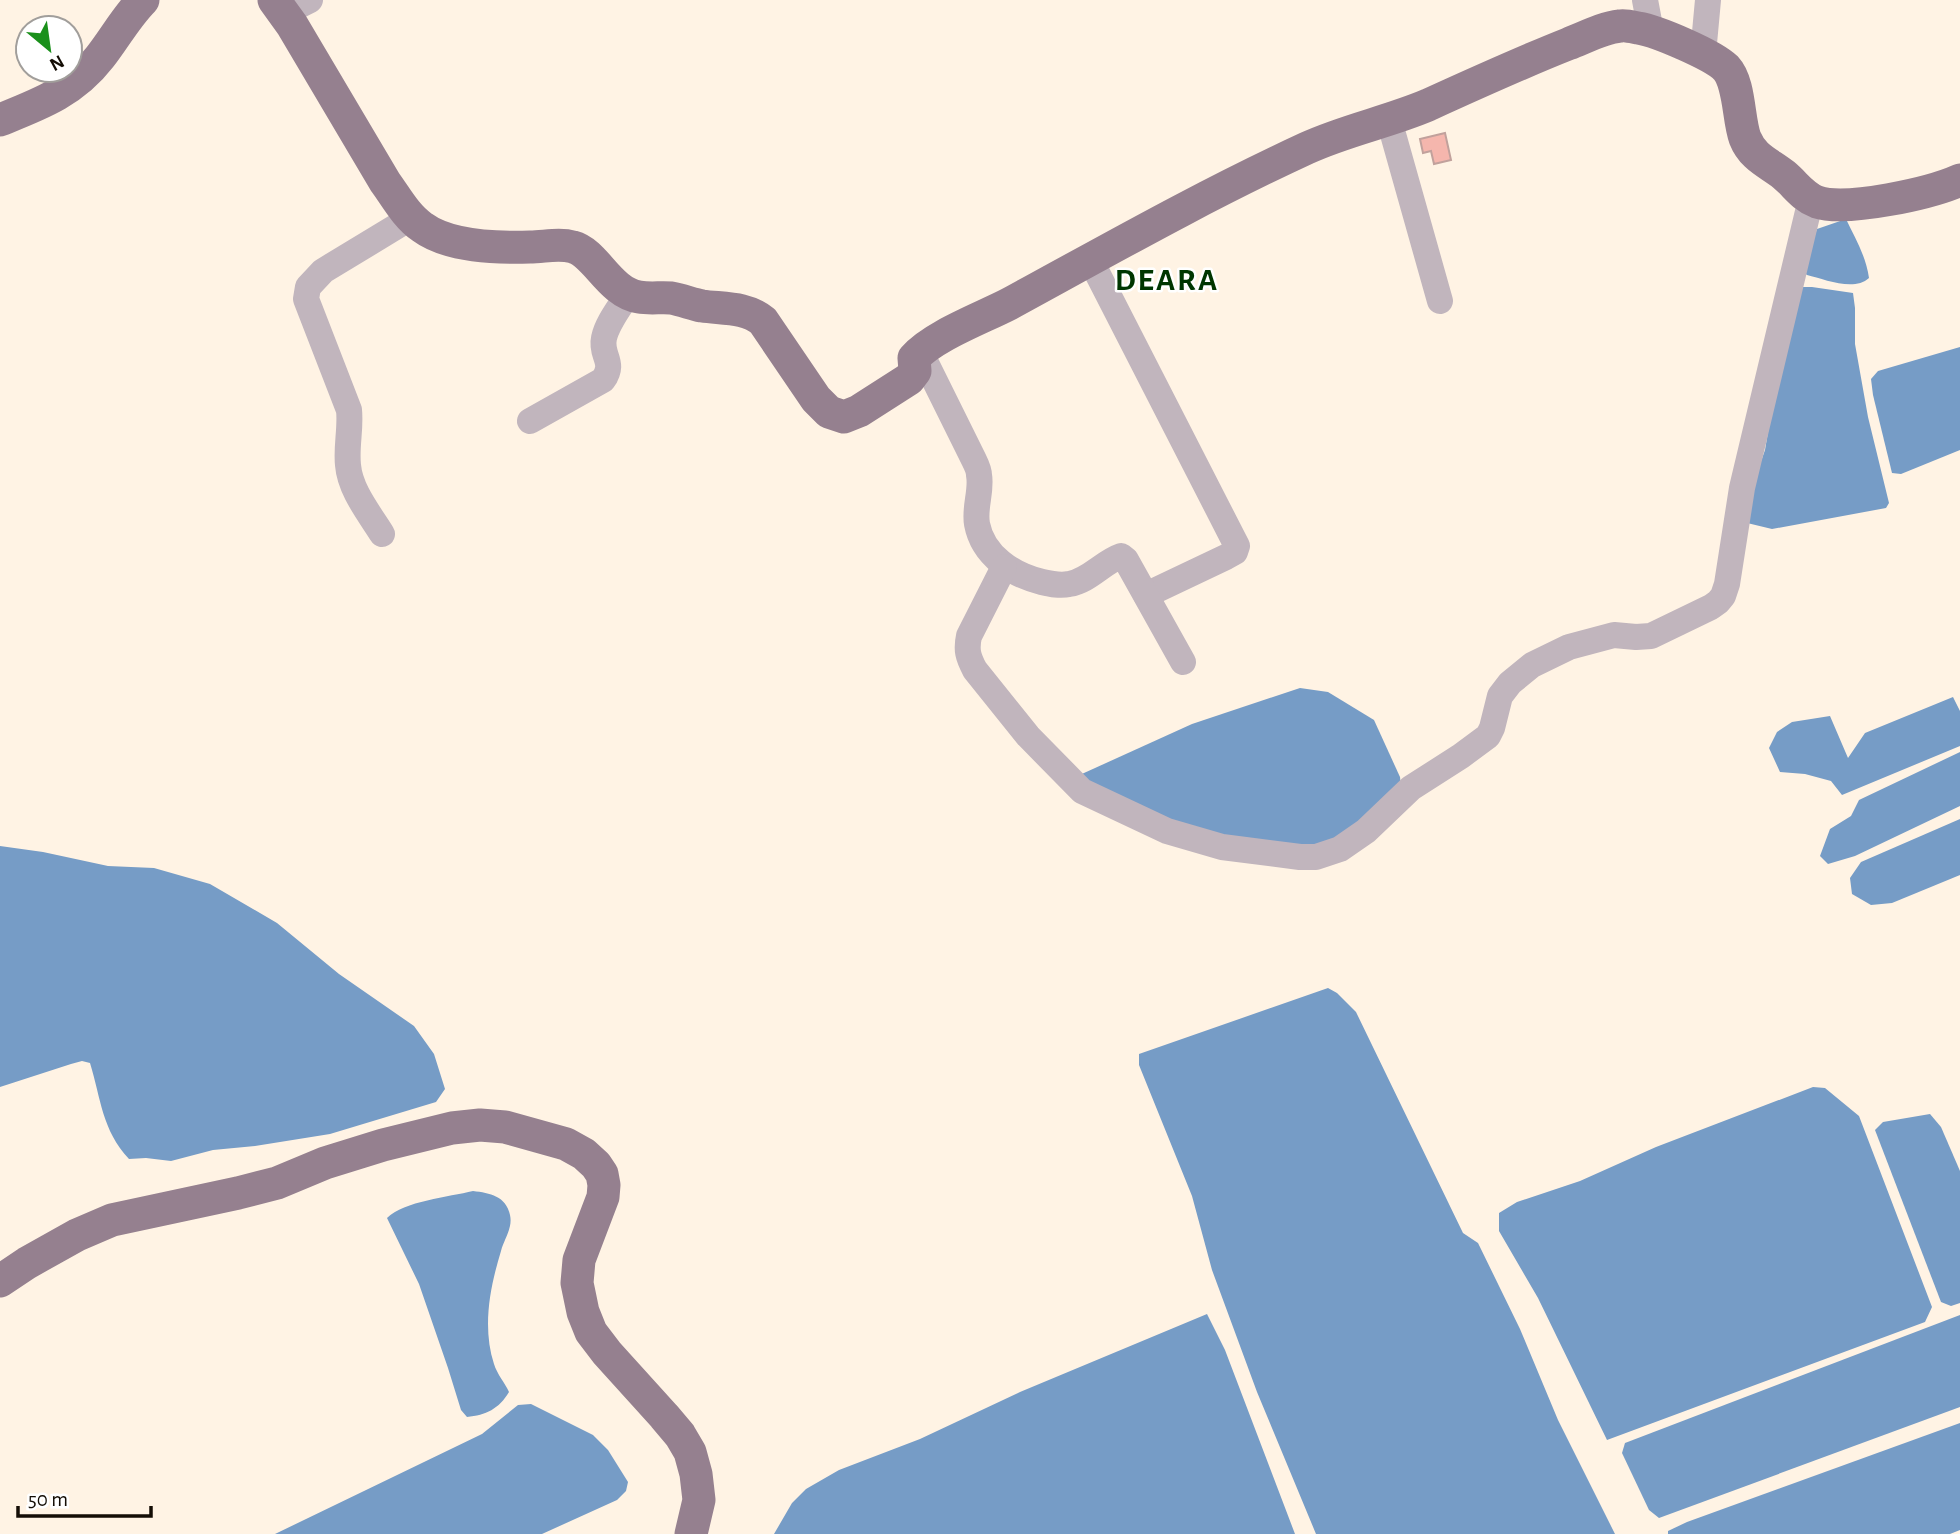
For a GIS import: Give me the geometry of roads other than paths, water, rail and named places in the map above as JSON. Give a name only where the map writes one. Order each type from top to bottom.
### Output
[{"type":"main road","points":[[0,120],[62,93],[99,59],[126,19],[143,0]]},
{"type":"main road","points":[[290,4],[385,182],[401,206],[421,227],[442,238],[477,246],[572,246],[582,251],[628,294],[670,298],[702,306],[753,313],[763,321],[816,399],[829,412],[844,417],[859,411],[909,379],[915,371],[914,358],[928,345],[1170,216],[1310,146],[1423,107],[1522,62],[1597,33],[1620,26],[1640,28],[1648,16],[1716,60],[1728,71],[1745,137],[1752,152],[1785,176],[1801,194],[1830,205],[1851,205],[1943,188],[1960,180]]},
{"type":"main road","points":[[0,1281],[27,1262],[112,1220],[238,1194],[325,1163],[430,1133],[480,1125],[505,1127],[566,1144],[584,1154],[596,1165],[602,1174],[604,1185],[603,1198],[579,1260],[577,1283],[583,1312],[591,1332],[607,1353],[680,1435],[690,1452],[699,1500],[691,1534]]},
{"type":"street","points":[[1703,54],[1708,0]]},
{"type":"street","points":[[1389,120],[1440,301]]},
{"type":"street","points":[[1004,566],[969,636],[966,648],[969,658],[975,670],[1028,736],[1082,791],[1167,831],[1222,847],[1300,858],[1316,857],[1340,849],[1366,831],[1411,788],[1488,736],[1500,696],[1510,683],[1532,665],[1569,647],[1614,635],[1651,636],[1711,607],[1723,596],[1742,488],[1811,199]]},
{"type":"street","points":[[382,534],[351,480],[348,454],[349,410],[306,299],[308,287],[323,271],[412,217]]},
{"type":"street","points":[[1090,259],[1237,546],[1235,552],[1226,557],[1146,596]]},
{"type":"street","points":[[530,421],[603,380],[609,372],[609,365],[603,341],[628,294]]},
{"type":"street","points":[[920,351],[974,460],[979,474],[977,526],[994,556],[1019,575],[1054,584],[1069,584],[1083,579],[1121,556],[1126,560],[1183,662]]},
{"type":"water","points":[[1846,219],[1863,255],[1869,278],[1863,282],[1847,284],[1807,275],[1802,271],[1817,229]]},
{"type":"water","points":[[1801,287],[1853,293],[1855,344],[1868,417],[1889,503],[1886,508],[1772,529],[1743,522],[1765,450],[1774,396]]},
{"type":"water","points":[[1960,347],[1960,450],[1901,474],[1892,473],[1871,379],[1878,371]]},
{"type":"water","points":[[1300,688],[1328,692],[1374,720],[1400,777],[1401,787],[1329,849],[1212,842],[1073,778],[1192,724]]},
{"type":"water","points":[[1953,697],[1960,711],[1960,746],[1842,795],[1831,781],[1805,774],[1780,772],[1769,748],[1777,732],[1792,722],[1830,716],[1848,758],[1865,733]]},
{"type":"water","points":[[1960,752],[1960,806],[1855,856],[1828,864],[1820,856],[1830,829],[1851,816],[1859,800]]},
{"type":"water","points":[[1960,819],[1960,875],[1892,903],[1871,905],[1852,894],[1850,878],[1861,862]]},
{"type":"water","points":[[0,846],[108,866],[154,868],[210,884],[277,923],[339,974],[414,1026],[434,1054],[445,1089],[436,1102],[330,1134],[213,1150],[171,1161],[129,1159],[108,1125],[90,1063],[82,1061],[0,1087]]},
{"type":"water","points":[[1328,988],[1356,1012],[1463,1233],[1478,1243],[1520,1329],[1558,1420],[1615,1534],[1316,1534],[1257,1392],[1212,1270],[1192,1196],[1139,1065],[1139,1054]]},
{"type":"water","points":[[1813,1087],[1825,1088],[1859,1116],[1932,1307],[1925,1322],[1607,1440],[1538,1298],[1499,1231],[1499,1213],[1517,1202],[1580,1181],[1656,1147]]},
{"type":"water","points":[[1930,1114],[1941,1127],[1960,1171],[1960,1303],[1951,1306],[1941,1302],[1875,1130],[1883,1122]]},
{"type":"water","points":[[473,1191],[491,1194],[501,1200],[508,1209],[511,1220],[494,1279],[488,1321],[494,1364],[509,1392],[501,1403],[491,1410],[467,1417],[461,1410],[419,1284],[387,1218],[404,1207]]},
{"type":"water","points":[[1207,1314],[1225,1350],[1295,1534],[774,1534],[792,1503],[806,1489],[839,1470],[920,1439],[1020,1392]]},
{"type":"water","points":[[1960,1315],[1960,1407],[1659,1518],[1649,1510],[1622,1453],[1625,1443]]},
{"type":"water","points":[[531,1404],[593,1435],[608,1450],[628,1482],[626,1491],[617,1500],[542,1534],[275,1534],[482,1434],[518,1405]]},
{"type":"water","points":[[1960,1423],[1960,1530],[1950,1534],[1668,1534],[1668,1531],[1687,1522]]},
{"type":"district","name":"DEARA","points":[[1167,280]]}]
